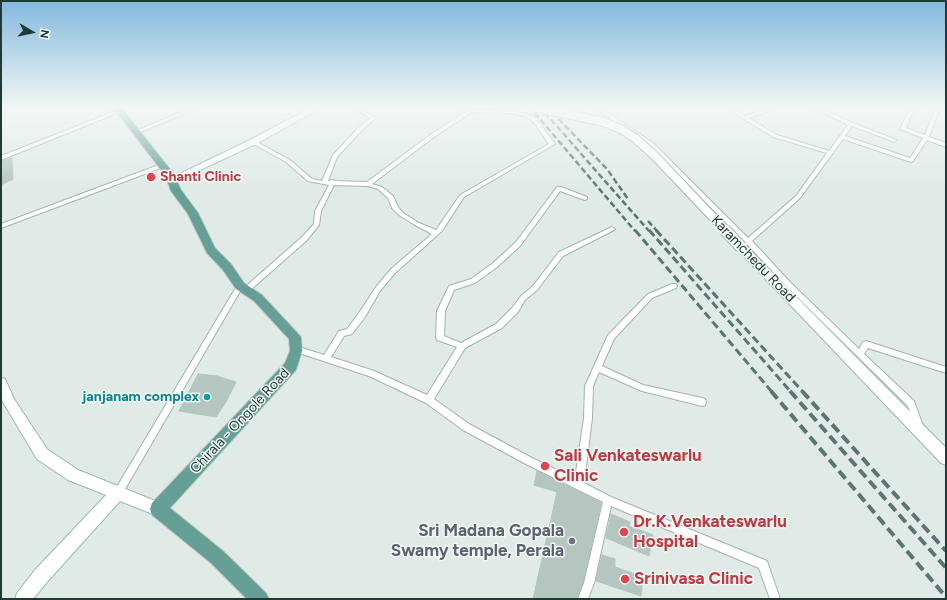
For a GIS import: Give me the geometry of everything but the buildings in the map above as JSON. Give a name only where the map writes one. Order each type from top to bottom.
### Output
[{"type":"main road","points":[[132,134],[163,178],[171,180]]},
{"type":"main road","points":[[138,134],[170,175],[176,191],[194,213],[211,250],[227,267],[243,288],[258,298],[295,337],[296,349]]},
{"type":"main road","name":"Chirala - Ongole Road","points":[[158,509],[291,366],[296,349]]},
{"type":"main road","points":[[158,509],[217,557],[260,599]]},
{"type":"street","points":[[1,158],[56,134]]},
{"type":"street","points":[[171,180],[268,134]]},
{"type":"street","points":[[324,183],[335,156],[355,134]]},
{"type":"street","points":[[368,184],[435,134]]},
{"type":"street","points":[[326,358],[342,333],[349,332],[362,315],[378,288],[393,271],[436,233],[462,196],[552,144],[545,134]]},
{"type":"street","name":"Karamchedu Road","points":[[629,134],[655,156],[745,244],[946,458]]},
{"type":"street","points":[[637,134],[652,144],[719,213],[745,244],[911,404],[922,433]]},
{"type":"street","points":[[772,134],[831,153]]},
{"type":"street","points":[[745,244],[798,197],[844,134]]},
{"type":"street","points":[[878,134],[894,140]]},
{"type":"street","points":[[916,134],[946,145]]},
{"type":"street","points":[[842,137],[911,160],[928,134]]},
{"type":"street","points":[[253,142],[288,161],[310,180],[324,183],[333,182],[368,184],[380,188],[390,197],[395,208],[401,214],[436,233]]},
{"type":"street","points":[[1,226],[156,168]]},
{"type":"street","points":[[23,599],[41,576],[118,493],[243,288],[304,239],[317,224],[318,211],[333,182]]},
{"type":"street","points":[[462,346],[440,338],[441,311],[451,288],[473,281],[495,265],[518,244],[559,188],[584,198]]},
{"type":"street","points":[[430,400],[462,346],[499,326],[516,310],[523,298],[535,288],[561,254],[612,229]]},
{"type":"street","points":[[579,486],[588,418],[589,386],[611,337],[650,296],[674,286]]},
{"type":"street","points":[[860,354],[866,344],[946,370]]},
{"type":"street","points":[[296,349],[371,373],[430,400],[466,427],[579,486],[608,500],[763,565],[775,599]]},
{"type":"street","points":[[597,368],[642,388],[702,402]]},
{"type":"street","points":[[1,383],[9,402],[42,454],[73,475],[158,509]]},
{"type":"street","points":[[583,599],[589,583],[608,500]]},
{"type":"railway","points":[[553,134],[635,231]]},
{"type":"railway","points":[[564,134],[649,231]]},
{"type":"railway","points":[[573,134],[607,169],[628,199]]},
{"type":"railway","points":[[648,221],[657,231]]},
{"type":"railway","points":[[635,230],[772,392]]},
{"type":"railway","points":[[649,230],[791,392]]},
{"type":"railway","points":[[656,230],[803,392]]},
{"type":"railway","points":[[771,391],[946,597]]},
{"type":"railway","points":[[790,391],[946,568]]},
{"type":"railway","points":[[802,391],[946,551]]},
{"type":"place","name":"Shanti Clinic","points":[[151,177]]},
{"type":"place","name":"janjanam complex","points":[[207,397]]},
{"type":"place","name":"Sali Venkateswarlu Clinic","points":[[545,466]]},
{"type":"place","name":"Dr.K.Venkateswarlu Hospital","points":[[624,532]]},
{"type":"place","name":"Sri Madana Gopala Swamy temple, Perala","points":[[572,541]]},
{"type":"place","name":"Srinivasa Clinic","points":[[625,579]]}]
